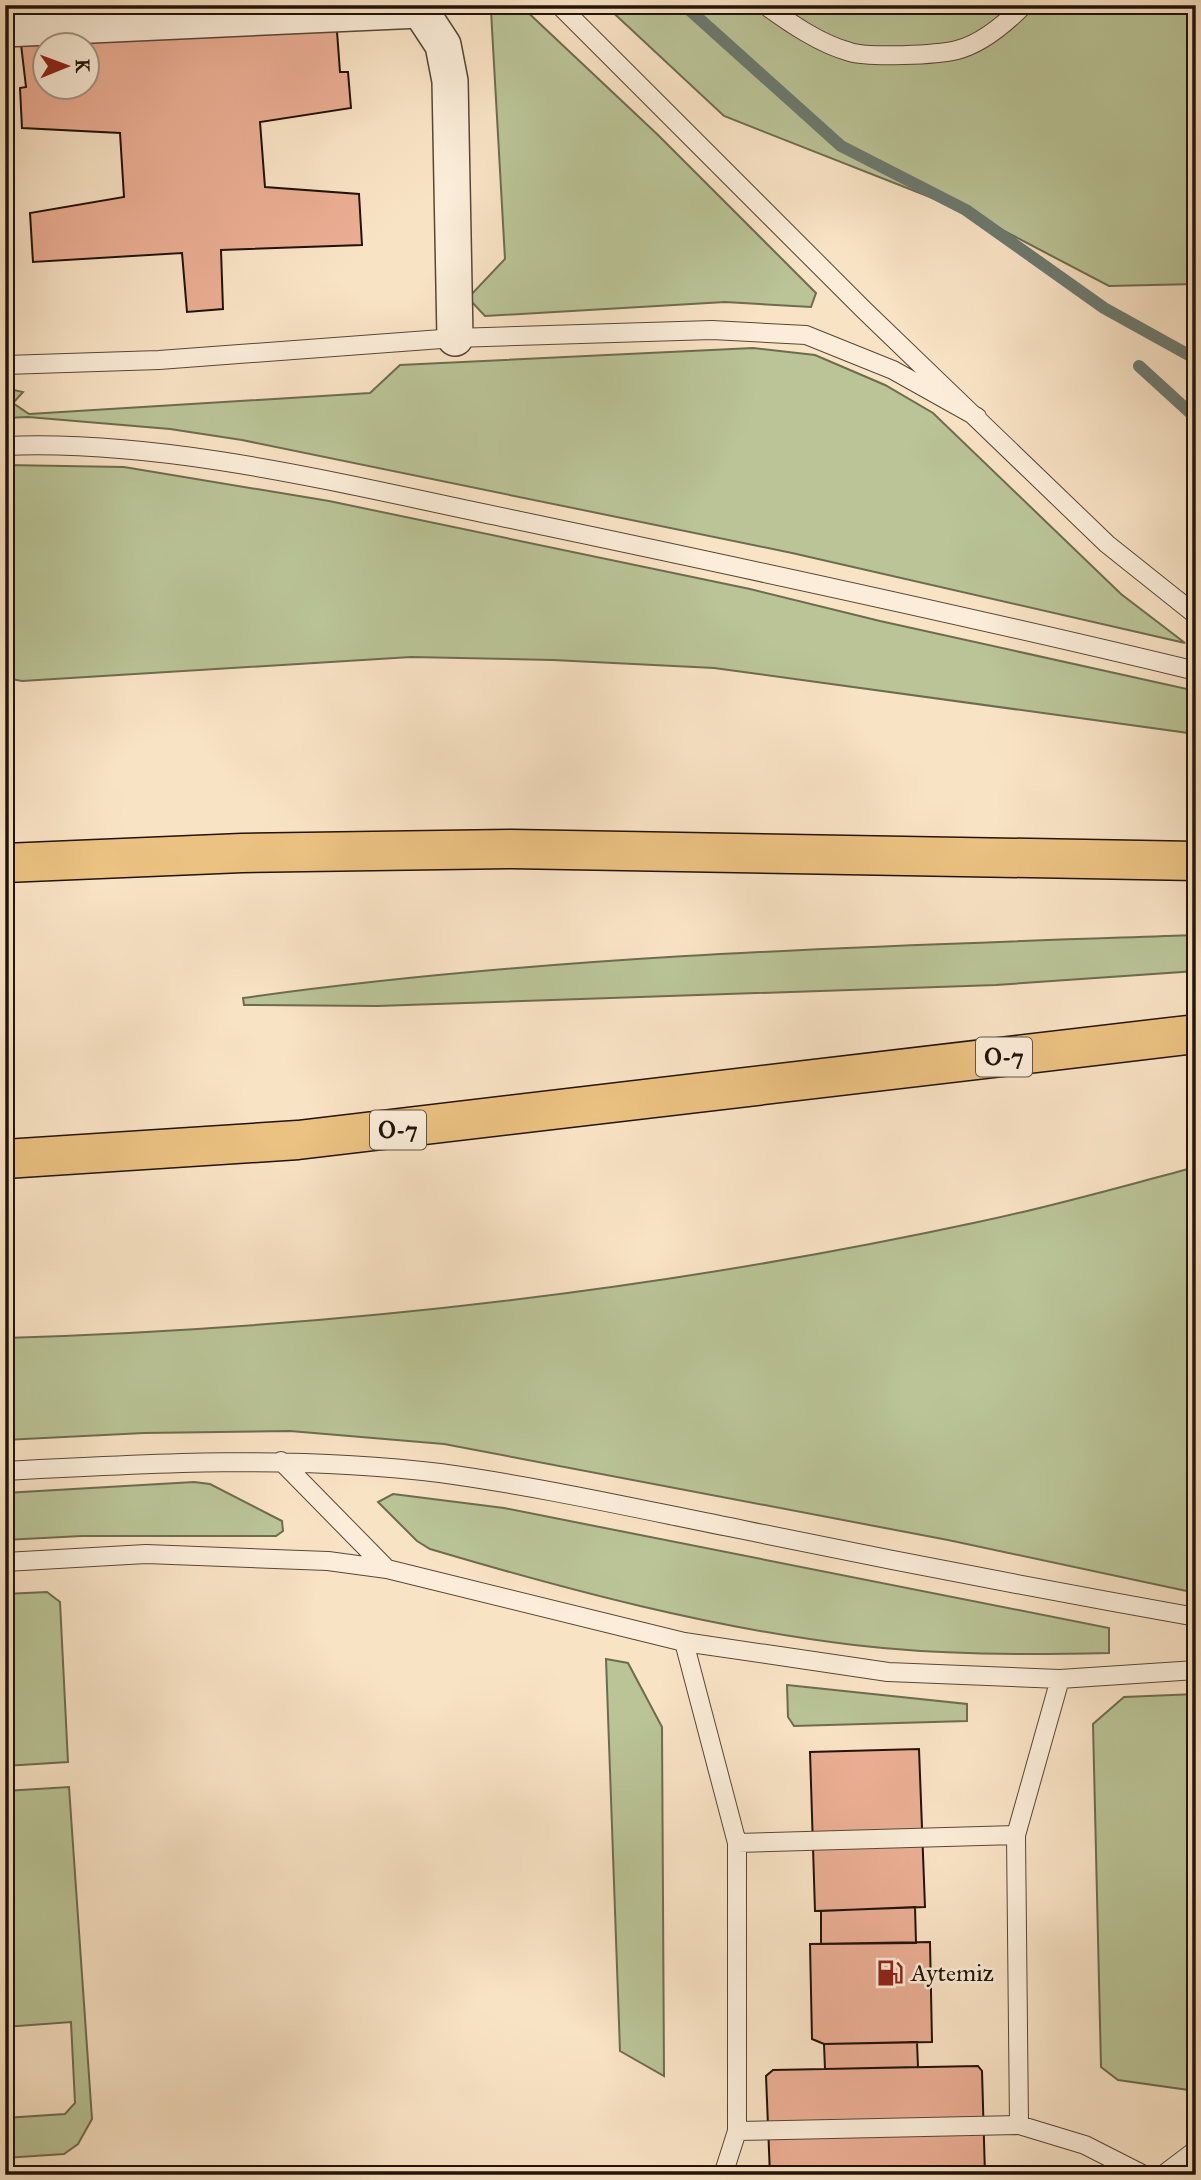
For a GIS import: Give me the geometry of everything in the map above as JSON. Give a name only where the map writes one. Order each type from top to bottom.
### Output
[{"type":"highway","points":[[5,863],[242,853],[511,849],[1196,861]]},
{"type":"highway","name":"O-7","points":[[5,1159],[298,1140],[1196,1034]]},
{"type":"street","points":[[5,29],[420,10],[443,45],[450,80],[455,338]]},
{"type":"lane","points":[[559,5],[864,310],[1107,544],[1196,615]]},
{"type":"lane","points":[[765,5],[789,22],[850,53],[894,55],[958,50],[1007,22],[1024,5]]},
{"type":"lane","points":[[5,365],[159,360],[455,338],[712,330],[806,335],[893,370],[977,417]]},
{"type":"lane","points":[[5,446],[55,444],[212,460],[363,488],[726,565],[1196,671]]},
{"type":"lane","points":[[5,1471],[152,1463],[281,1461],[439,1473],[571,1495],[1010,1584],[1196,1617]]},
{"type":"lane","points":[[281,1461],[387,1569]]},
{"type":"lane","points":[[5,1562],[146,1554],[328,1561],[387,1569],[684,1642],[888,1672],[1060,1679],[1196,1670]]},
{"type":"lane","points":[[684,1642],[737,1843],[737,2131],[723,2175]]},
{"type":"lane","points":[[1019,2125],[1016,1835],[1060,1679]]},
{"type":"lane","points":[[737,1843],[1016,1835]]},
{"type":"lane","points":[[737,2131],[1019,2125],[1085,2145],[1144,2175]]},
{"type":"lane","points":[[1163,2175],[1196,2151]]},
{"type":"green space","points":[[485,5],[520,5],[658,135],[816,293],[811,307],[725,302],[485,316],[468,298],[505,259],[491,11]]},
{"type":"green space","points":[[605,5],[1196,5],[1196,284],[1109,286],[968,212],[724,116]]},
{"type":"green space","points":[[753,348],[815,355],[885,385],[933,413],[1121,594],[1185,643],[792,553],[242,440],[170,429],[28,417],[5,418],[5,388],[23,392],[13,403],[29,414],[370,393],[400,365]]},
{"type":"green space","points":[[5,465],[124,467],[329,501],[750,589],[880,621],[1196,691],[1196,734],[714,668],[553,660],[411,657],[22,681],[6,678]]},
{"type":"green space","points":[[1196,935],[1196,971],[996,985],[377,1006],[244,1005],[243,998],[480,971],[718,954]]},
{"type":"green space","points":[[1196,1167],[1196,1593],[948,1540],[444,1444],[290,1431],[144,1433],[5,1440],[5,1338],[128,1333],[372,1315],[616,1286],[737,1268],[978,1222]]},
{"type":"green space","points":[[194,1482],[210,1484],[282,1521],[283,1531],[276,1536],[82,1536],[5,1540],[5,1493]]},
{"type":"green space","points":[[393,1494],[504,1508],[1109,1628],[1109,1653],[918,1651],[800,1638],[693,1618],[587,1593],[430,1549],[417,1541],[378,1502]]},
{"type":"green space","points":[[47,1592],[60,1602],[68,1762],[5,1766],[5,1594]]},
{"type":"green space","points":[[606,1659],[628,1663],[662,1727],[664,2076],[620,2051]]},
{"type":"green space","points":[[787,1685],[967,1704],[967,1721],[794,1726],[788,1717]]},
{"type":"green space","points":[[1196,1694],[1196,2091],[1118,2080],[1101,2067],[1093,1724],[1124,1697]]},
{"type":"green space","points":[[69,1787],[92,2119],[78,2144],[64,2154],[5,2158],[5,2118],[65,2114],[75,2103],[71,2022],[5,2027],[5,1791]]},
{"type":"building","points":[[336,18],[340,72],[348,72],[351,108],[260,122],[265,187],[359,194],[362,245],[221,250],[223,309],[187,312],[182,253],[33,262],[30,213],[124,197],[120,133],[22,128],[20,88],[26,87],[20,36],[32,35],[32,102],[102,102],[102,32],[90,32]]},
{"type":"building","points":[[919,1749],[925,1907],[815,1911],[810,1752]]},
{"type":"building","points":[[915,1907],[916,1943],[821,1944],[821,1911]]},
{"type":"building","points":[[930,1942],[932,2042],[824,2044],[812,2039],[810,1944]]},
{"type":"building","points":[[917,2042],[918,2067],[825,2069],[824,2044]]},
{"type":"building","points":[[978,2066],[982,2071],[985,2175],[770,2175],[766,2076],[773,2070]]},
{"type":"waterway","points":[[684,5],[841,146],[966,210],[1104,308],[1196,359]]},
{"type":"waterway","points":[[1139,366],[1196,418]]},
{"type":"place","name":"Aytemiz","points":[[890,1973]]}]
